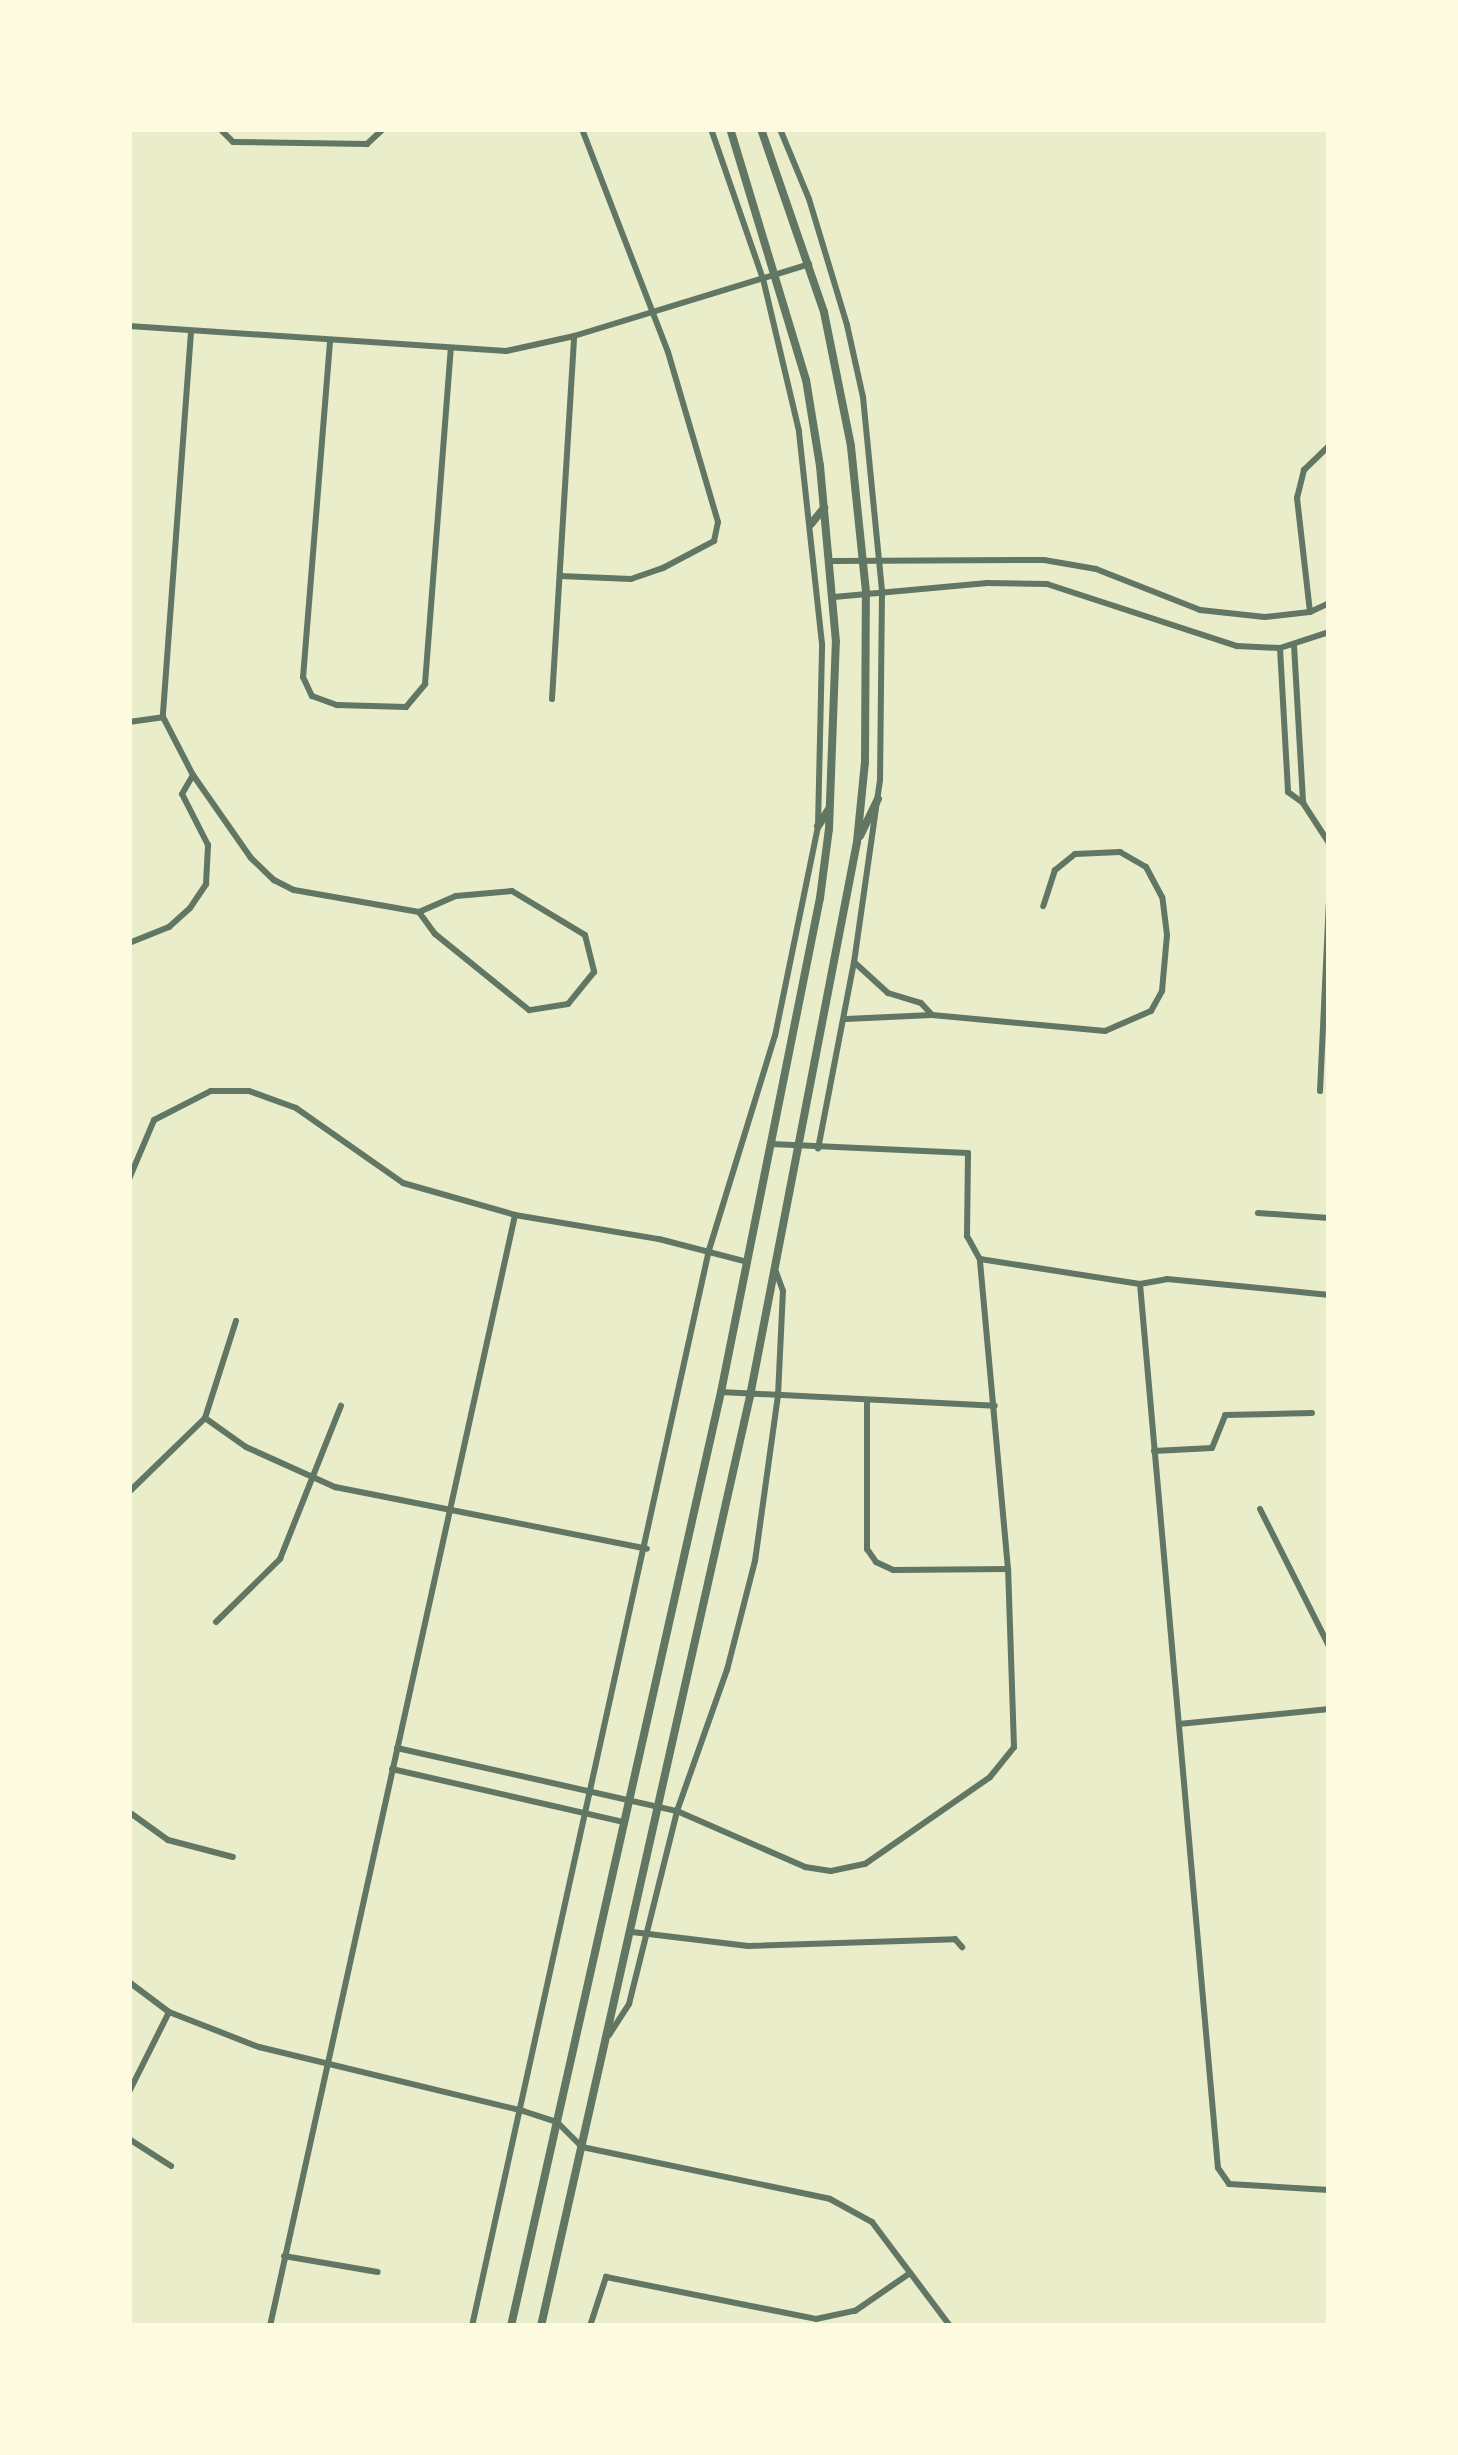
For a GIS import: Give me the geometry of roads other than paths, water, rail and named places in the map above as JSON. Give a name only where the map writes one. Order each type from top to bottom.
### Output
[{"type":"street","points":[[220,129],[233,142],[367,144],[383,129]]},
{"type":"street","points":[[560,576],[632,578],[693,555],[713,541],[718,522],[668,352],[582,129]]},
{"type":"street","points":[[472,2326],[710,1250],[775,1036],[818,826],[822,644],[792,391],[764,279],[711,129]]},
{"type":"street","points":[[511,2326],[721,1392],[820,898],[830,808],[836,642],[825,506],[806,380],[730,129]]},
{"type":"street","points":[[541,2326],[750,1396],[772,1263],[857,842],[865,762],[866,592],[850,446],[824,312],[761,129]]},
{"type":"street","points":[[780,129],[809,199],[848,326],[863,397],[882,591],[878,799],[854,962],[818,1149]]},
{"type":"street","points":[[129,326],[506,351],[574,336],[809,264]]},
{"type":"street","points":[[190,332],[163,717],[193,776],[251,858],[274,880],[294,890],[419,912],[456,896],[512,891],[585,935],[593,972],[568,1004],[530,1010],[435,934],[419,912]]},
{"type":"street","points":[[552,700],[574,336]]},
{"type":"street","points":[[330,341],[303,677],[312,696],[337,704],[406,706],[425,684],[451,349]]},
{"type":"street","points":[[1310,612],[1297,498],[1304,470],[1329,446]]},
{"type":"street","points":[[811,524],[825,506]]},
{"type":"street","points":[[833,561],[1044,560],[1096,569],[1200,610],[1265,617],[1310,612],[1329,603]]},
{"type":"street","points":[[834,597],[1047,584],[1094,595],[1196,636],[1280,648],[1329,632]]},
{"type":"street","points":[[822,644],[836,642]]},
{"type":"street","points":[[1294,645],[1303,803]]},
{"type":"street","points":[[1280,648],[1285,781],[1288,792],[1303,803],[1329,843]]},
{"type":"street","points":[[129,722],[163,717]]},
{"type":"street","points":[[129,943],[169,927],[206,884],[208,845],[182,794],[193,776]]},
{"type":"street","points":[[857,842],[878,799]]},
{"type":"street","points":[[818,826],[830,808]]},
{"type":"street","points":[[844,1019],[932,1015],[1105,1031],[1151,1011],[1162,991],[1167,935],[1162,897],[1146,867],[1120,852],[1075,854],[1055,870],[1043,906]]},
{"type":"street","points":[[1321,1091],[1329,903]]},
{"type":"street","points":[[854,962],[888,993],[921,1004],[932,1015]]},
{"type":"street","points":[[129,1179],[154,1120],[211,1091],[249,1091],[296,1108],[403,1184],[515,1215],[710,1250],[744,1261]]},
{"type":"street","points":[[397,1748],[677,1811],[782,1860],[831,1871],[865,1864],[990,1777],[1009,1758],[1017,1732],[1008,1569],[980,1259],[967,1236],[968,1154],[771,1144]]},
{"type":"street","points":[[1258,1213],[1329,1218]]},
{"type":"street","points":[[270,2326],[515,1215]]},
{"type":"street","points":[[980,1259],[1140,1284],[1167,1279],[1329,1295]]},
{"type":"street","points":[[608,2036],[629,2004],[677,1811],[746,1597],[778,1396],[783,1291],[772,1263]]},
{"type":"street","points":[[1140,1284],[1218,2168],[1229,2184],[1329,2190]]},
{"type":"street","points":[[129,1492],[205,1418],[236,1321]]},
{"type":"street","points":[[721,1392],[995,1406]]},
{"type":"street","points":[[867,1402],[867,1549],[876,1562],[893,1570],[1008,1569]]},
{"type":"street","points":[[216,1622],[280,1559],[340,1406]]},
{"type":"street","points":[[1154,1451],[1212,1448],[1225,1415],[1312,1413]]},
{"type":"street","points":[[205,1418],[246,1447],[311,1476],[446,1512],[647,1549]]},
{"type":"street","points":[[1260,1509],[1329,1646]]},
{"type":"street","points":[[1179,1724],[1329,1709]]},
{"type":"street","points":[[392,1769],[624,1822]]},
{"type":"street","points":[[129,1813],[168,1840],[233,1857]]},
{"type":"street","points":[[632,1932],[800,1948],[955,1939],[962,1947]]},
{"type":"street","points":[[129,1982],[169,2012],[259,2047],[523,2111],[557,2122],[582,2147],[830,2199],[872,2222],[950,2326]]},
{"type":"street","points":[[129,2092],[169,2012]]},
{"type":"street","points":[[129,2139],[171,2166]]},
{"type":"street","points":[[284,2256],[378,2272]]},
{"type":"street","points":[[590,2326],[606,2277],[815,2320],[855,2311],[910,2273]]}]
